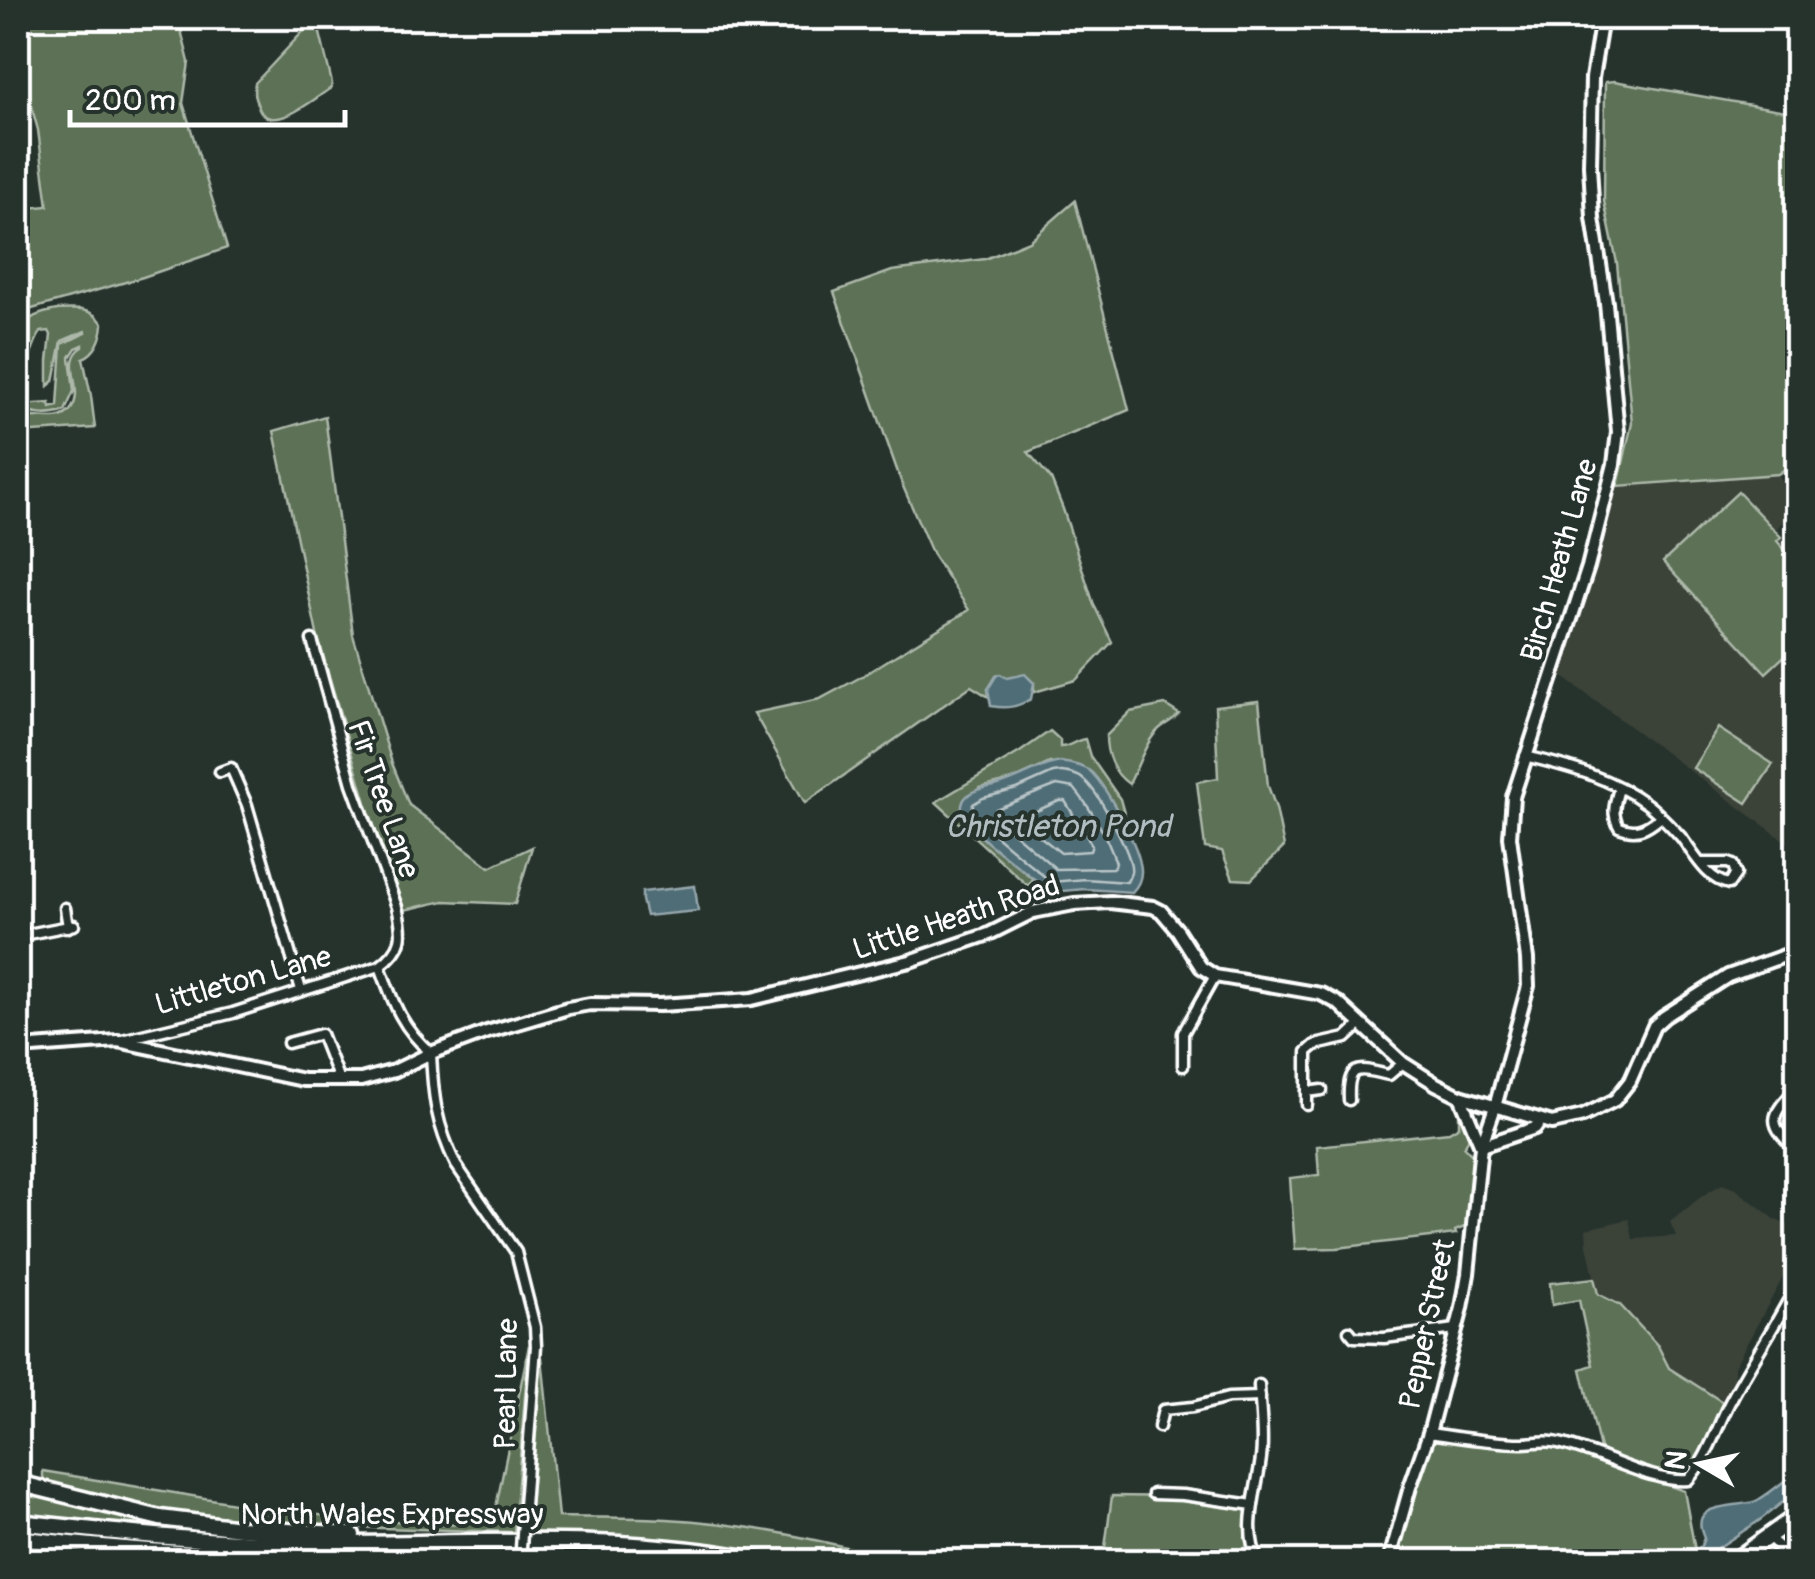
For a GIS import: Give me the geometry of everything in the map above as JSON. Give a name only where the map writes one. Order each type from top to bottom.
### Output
[{"type":"highway","points":[[18,1483],[160,1518],[432,1544]]},
{"type":"highway","points":[[1733,1562],[1798,1516]]},
{"type":"highway","name":"North Wales Expressway","points":[[18,1522],[193,1540],[623,1545],[694,1550],[766,1562]]},
{"type":"highway","name":"North Wales Expressway","points":[[18,1538],[229,1558],[354,1562]]},
{"type":"highway","name":"North Wales Expressway","points":[[455,1562],[588,1562]]},
{"type":"street","name":"Birch Heath Lane","points":[[1495,1106],[1528,986],[1510,837],[1514,798],[1592,554],[1608,496],[1618,432],[1590,165],[1592,78],[1602,18]]},
{"type":"street","name":"Fir Tree Lane","points":[[312,640],[352,784],[401,924],[401,940],[395,955],[380,966]]},
{"type":"street","points":[[1526,756],[1566,766],[1647,804],[1678,833],[1701,863]]},
{"type":"street","points":[[220,772],[235,766],[302,990]]},
{"type":"street","points":[[1619,788],[1614,806],[1619,827],[1636,831],[1660,816]]},
{"type":"street","name":"Little Heath Road","points":[[118,1042],[303,1080],[361,1080],[487,1032],[577,1006],[726,1002],[810,986],[910,962],[989,934],[1033,912],[1074,904],[1110,902],[1154,907],[1178,931],[1201,967],[1215,976]]},
{"type":"street","points":[[18,936],[71,926],[65,908]]},
{"type":"street","points":[[1183,1066],[1183,1034],[1215,976],[1321,994],[1338,1003],[1403,1064],[1460,1096],[1552,1124],[1583,1116],[1610,1103],[1630,1081],[1654,1026],[1664,1017],[1728,976],[1798,951]]},
{"type":"street","points":[[380,966],[397,1012],[414,1038],[430,1053]]},
{"type":"street","name":"Littleton Lane","points":[[18,1048],[118,1042],[233,1013],[380,966]]},
{"type":"street","points":[[1307,1104],[1307,1052],[1316,1045],[1346,1038],[1360,1025]]},
{"type":"street","points":[[288,1043],[322,1034],[339,1080]]},
{"type":"street","points":[[1182,1046],[1197,1046]]},
{"type":"street","name":"Pearl Lane","points":[[430,1053],[434,1106],[448,1150],[516,1252],[536,1327],[520,1562]]},
{"type":"street","points":[[1349,1100],[1348,1083],[1356,1070],[1367,1068],[1389,1075],[1403,1064]]},
{"type":"street","points":[[1798,1088],[1779,1106],[1775,1122],[1778,1133],[1798,1152]]},
{"type":"street","points":[[1307,1092],[1322,1090]]},
{"type":"street","name":"Pepper Street","points":[[1460,1096],[1482,1145]]},
{"type":"street","name":"Pepper Street","points":[[1390,1562],[1456,1330],[1468,1274],[1482,1145],[1495,1106]]},
{"type":"street","points":[[1482,1145],[1536,1128],[1540,1121]]},
{"type":"street","points":[[1429,1433],[1521,1443],[1548,1440],[1657,1476],[1688,1480],[1698,1470],[1736,1390],[1798,1282]]},
{"type":"street","points":[[1349,1331],[1354,1337],[1384,1338],[1456,1330]]},
{"type":"street","points":[[1258,1562],[1250,1542],[1262,1455],[1259,1385]]},
{"type":"street","points":[[1159,1428],[1162,1410],[1193,1408],[1228,1398],[1260,1397]]},
{"type":"street","points":[[1153,1494],[1183,1494],[1253,1505]]},
{"type":"street","points":[[1768,1536],[1797,1562]]},
{"type":"street","points":[[1771,1562],[1782,1548]]},
{"type":"shaded area","points":[[1778,474],[1785,489],[1797,497],[1796,522],[1787,517],[1774,532],[1797,554],[1797,850],[1559,674],[1618,486]]},
{"type":"shaded area","points":[[1722,1184],[1736,1189],[1776,1220],[1797,1229],[1797,1252],[1734,1367],[1734,1385],[1724,1403],[1669,1368],[1658,1346],[1621,1305],[1598,1294],[1586,1229],[1629,1219],[1633,1239],[1676,1236],[1670,1222]]},
{"type":"green space","points":[[18,18],[178,18],[189,62],[183,103],[227,248],[18,313],[18,209],[48,206],[38,130],[18,58]]},
{"type":"green space","points":[[313,21],[318,25],[331,88],[292,113],[272,118],[264,115],[255,97],[255,83]]},
{"type":"green space","points":[[1605,82],[1797,113],[1797,460],[1778,474],[1618,486],[1632,423],[1617,263],[1604,201]]},
{"type":"green space","points":[[1075,201],[1129,410],[1028,452],[1051,479],[1094,605],[1112,642],[1076,680],[1034,692],[1034,683],[988,689],[989,697],[971,686],[805,803],[754,713],[820,699],[969,610],[933,555],[902,484],[834,292],[892,271],[985,259],[1029,241]]},
{"type":"green space","points":[[57,310],[88,312],[103,324],[97,344],[83,358],[95,428],[18,433],[18,417],[61,417],[75,400],[73,359],[83,345],[70,357],[74,391],[65,411],[40,414],[18,405],[58,406],[62,344],[85,331],[62,341],[54,381],[48,386],[49,331],[41,332],[18,381],[17,356],[26,324],[38,315]]},
{"type":"green space","points":[[325,416],[353,635],[392,763],[409,805],[490,867],[532,847],[515,904],[444,901],[404,910],[367,806],[317,634],[274,431]]},
{"type":"green space","points":[[1738,492],[1781,537],[1777,541],[1797,563],[1797,637],[1789,645],[1792,649],[1766,673],[1663,562]]},
{"type":"green space","points":[[1259,701],[1268,786],[1284,847],[1251,880],[1233,879],[1222,851],[1205,848],[1197,782],[1218,778],[1215,706]]},
{"type":"green space","points":[[1165,705],[1179,714],[1153,735],[1129,784],[1112,763],[1106,736],[1130,712]]},
{"type":"green space","points":[[1718,728],[1773,764],[1747,803],[1693,768]]},
{"type":"green space","points":[[1050,731],[1060,740],[1060,747],[1085,739],[1090,756],[1120,799],[1131,838],[1103,788],[1050,763],[1013,780],[980,788],[978,832],[1033,879],[1028,886],[936,802]]},
{"type":"green space","points":[[1459,1112],[1469,1138],[1464,1147],[1474,1157],[1467,1226],[1455,1231],[1456,1234],[1295,1249],[1290,1178],[1319,1175],[1317,1146],[1449,1132],[1459,1126]]},
{"type":"green space","points":[[1594,1278],[1598,1294],[1620,1305],[1658,1346],[1669,1368],[1724,1403],[1705,1449],[1689,1472],[1671,1476],[1600,1449],[1581,1369],[1593,1365],[1579,1300],[1552,1305],[1550,1283]]},
{"type":"green space","points":[[529,1345],[514,1532],[314,1526],[169,1511],[43,1481],[43,1471],[294,1513],[443,1525],[493,1522]]},
{"type":"green space","points":[[542,1357],[558,1517],[726,1524],[902,1561],[800,1561],[679,1541],[528,1532]]},
{"type":"green space","points":[[1431,1442],[1524,1449],[1543,1445],[1566,1448],[1684,1491],[1695,1550],[1679,1562],[1396,1562]]},
{"type":"green space","points":[[18,1490],[121,1515],[255,1533],[253,1537],[136,1529],[18,1514]]},
{"type":"green space","points":[[1112,1496],[1183,1497],[1243,1508],[1248,1513],[1245,1539],[1253,1561],[1103,1562]]},
{"type":"green space","points":[[18,1546],[76,1553],[196,1561],[18,1561]]},
{"type":"water","points":[[1000,674],[1007,678],[1025,674],[1034,683],[1031,699],[1012,707],[991,706],[988,689]]},
{"type":"water","name":"Christleton Pond","points":[[1061,762],[1091,772],[1120,815],[1141,867],[1140,879],[1132,892],[1051,892],[963,819],[962,804],[970,793]]},
{"type":"water","points":[[695,886],[698,911],[646,916],[642,892]]},
{"type":"water","points":[[1797,1471],[1797,1491],[1760,1520],[1698,1561],[1679,1561],[1701,1546],[1704,1538],[1700,1525],[1708,1511],[1758,1500]]}]
